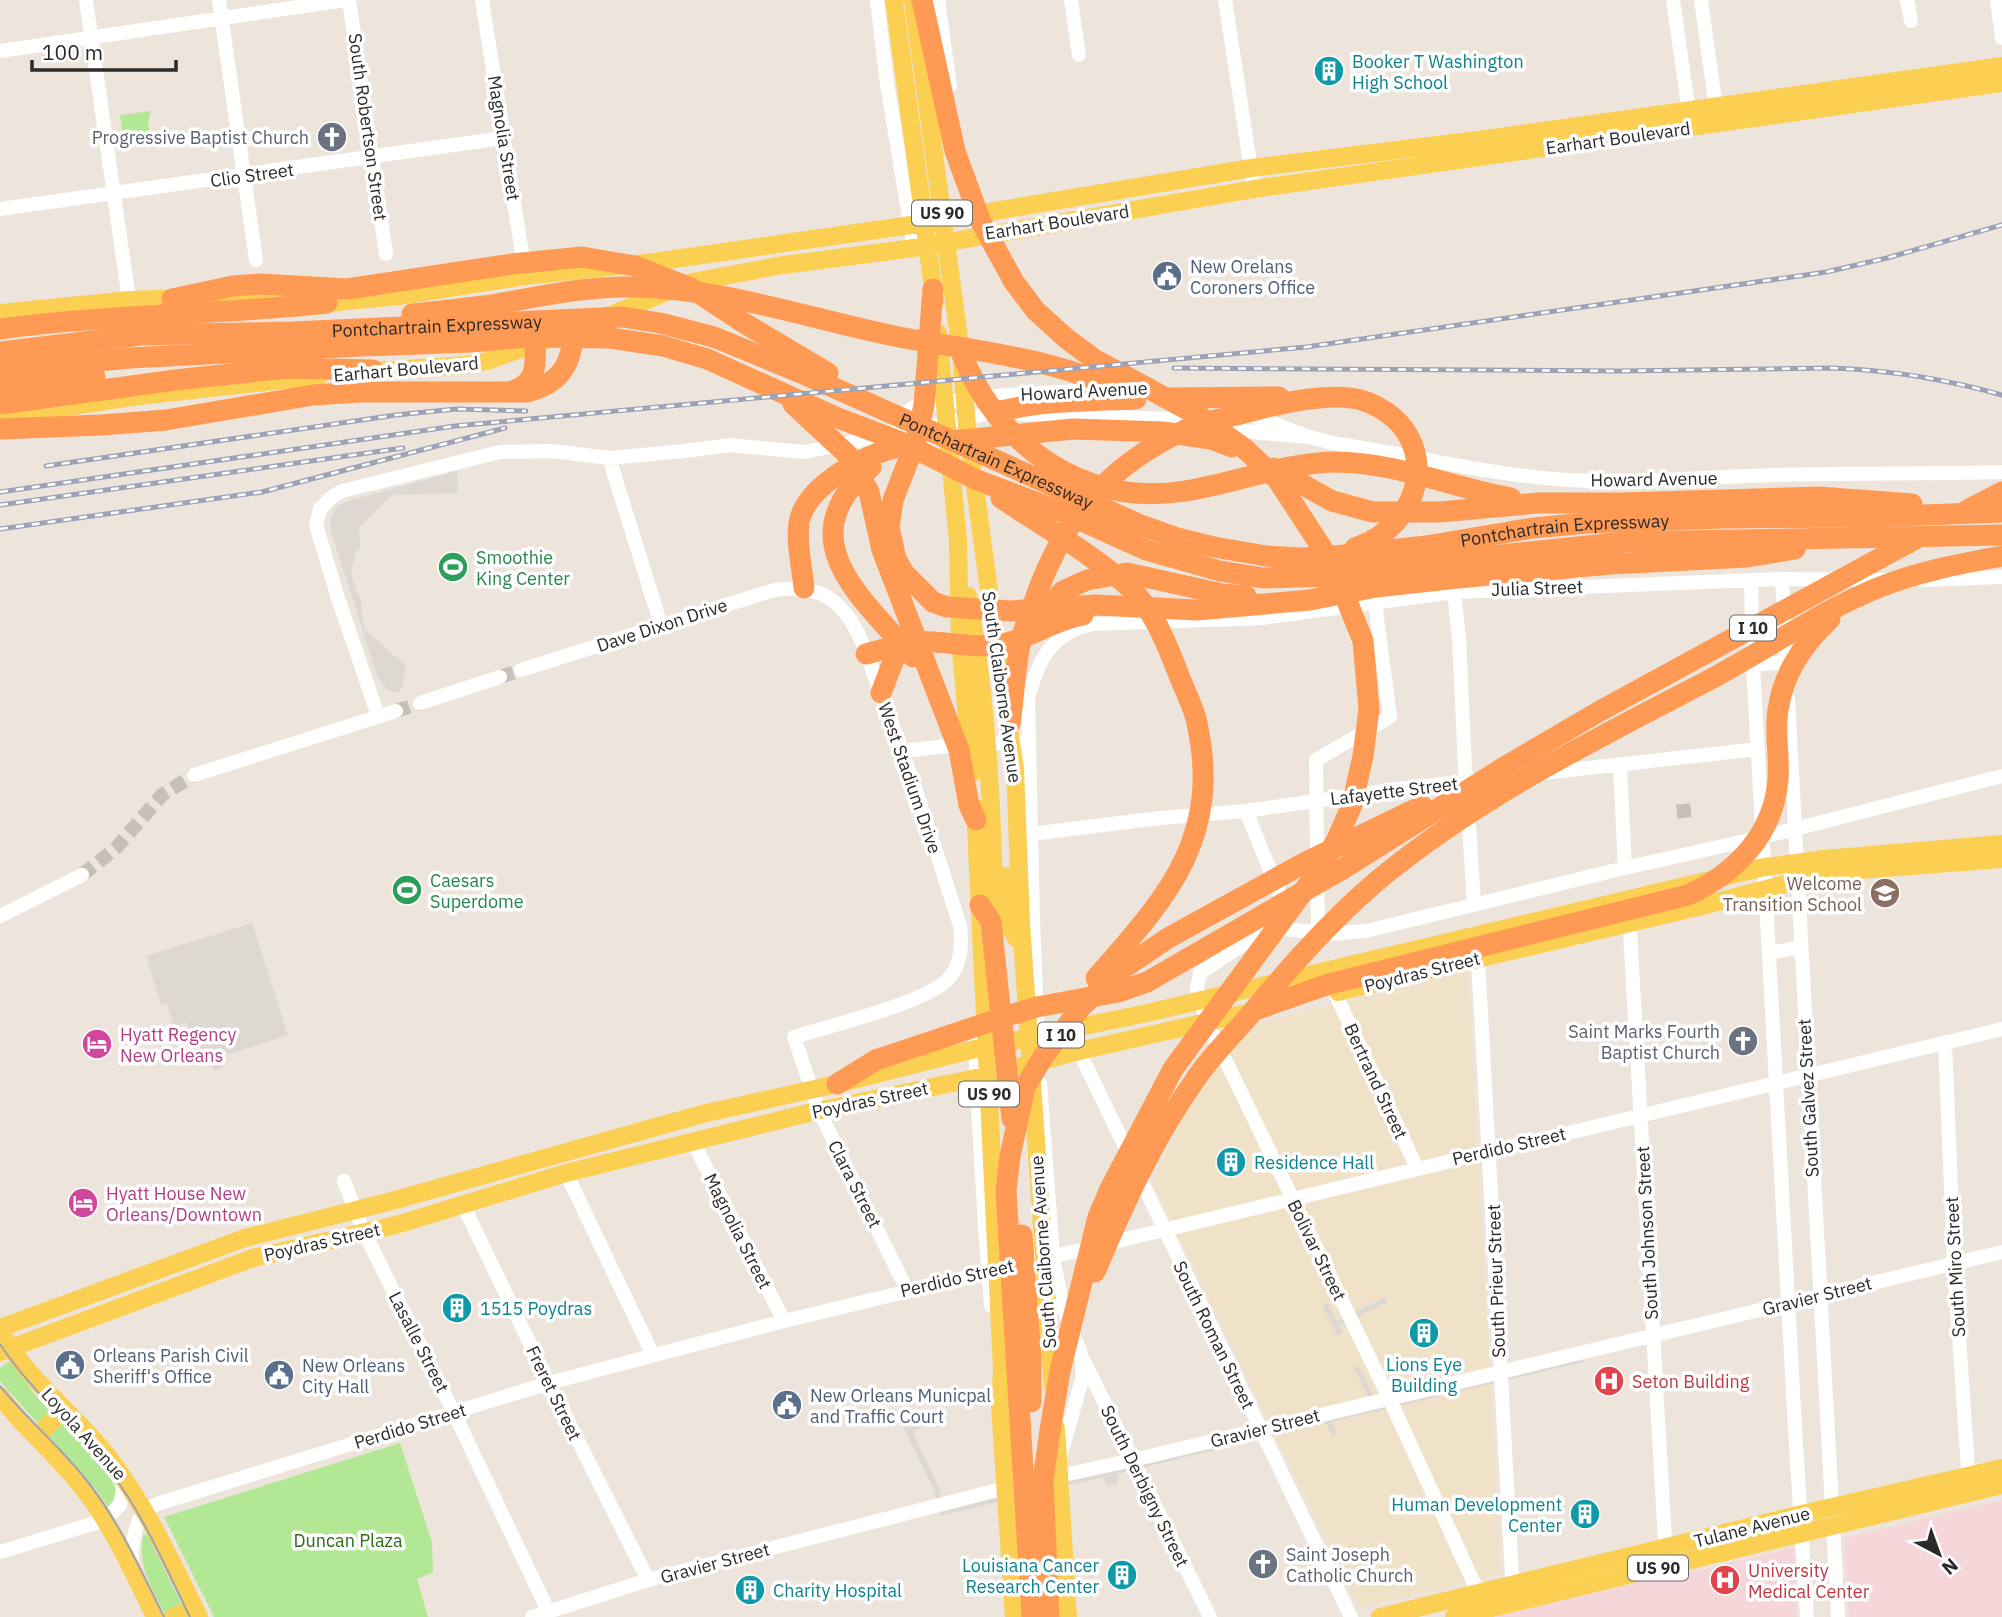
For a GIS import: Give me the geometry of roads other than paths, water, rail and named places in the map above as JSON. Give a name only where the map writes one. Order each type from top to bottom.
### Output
[{"type":"highway","points":[[922,0],[955,151],[981,222],[1014,282],[1036,311],[1067,339],[1094,359],[1201,417],[1245,449],[1277,479],[1324,551],[1363,640],[1369,709],[1363,756],[1352,805],[1322,866],[1173,1069],[1157,1096],[1098,1217],[1071,1328]]},
{"type":"highway","points":[[0,329],[172,306],[234,312],[347,289],[512,264],[582,257],[635,266],[691,288],[744,323],[809,360],[877,406]]},
{"type":"highway","points":[[293,332],[324,323],[489,305],[577,289],[630,287],[674,291],[783,308],[897,336],[1049,363],[1113,385],[1240,459],[1297,508]]},
{"type":"highway","points":[[933,289],[924,405],[916,440],[893,500],[890,527],[896,559],[913,584],[933,602],[947,607],[985,610],[1097,605],[1197,610],[1310,600],[1376,587],[1458,578],[1611,564],[1747,557],[1851,539]]},
{"type":"highway","name":"Pontchartrain Expressway","points":[[0,352],[141,335],[293,332],[622,317],[660,323],[714,337],[877,406],[1103,509],[1177,538],[1266,556],[1326,557],[1587,523],[1722,528],[1851,539],[2002,535]]},
{"type":"highway","points":[[0,429],[166,420],[313,395],[360,391],[504,393],[539,389],[567,366],[572,352],[574,329]]},
{"type":"highway","name":"Pontchartrain Expressway","points":[[0,371],[129,358],[528,337],[610,338],[663,346],[707,359],[784,395],[904,443],[977,480],[1062,512],[1146,550],[1220,571],[1263,578],[1336,576],[1722,528],[1871,517],[2002,512]]},
{"type":"highway","points":[[504,393],[519,389],[530,380],[536,369],[535,345]]},
{"type":"highway","points":[[0,387],[173,370],[361,346]]},
{"type":"highway","points":[[961,352],[966,366],[991,407],[1013,435],[1044,461],[1069,475],[1092,483],[1146,494],[1181,492],[1287,466],[1340,462],[1384,468],[1493,495],[1538,503]]},
{"type":"highway","points":[[0,404],[287,368],[373,370]]},
{"type":"highway","points":[[784,395],[848,455],[869,492],[888,569],[960,750],[969,805],[976,820]]},
{"type":"highway","points":[[1001,411],[1024,405],[1056,402],[1264,396],[1310,400]]},
{"type":"highway","points":[[1010,724],[1021,640],[1044,573],[1058,545],[1077,514],[1100,486],[1159,443],[1188,429],[1265,407],[1310,400],[1340,397],[1368,402],[1385,412],[1404,430],[1412,443],[1417,462],[1415,492],[1400,519],[1375,539],[1326,557]]},
{"type":"highway","points":[[804,588],[799,523],[802,511],[810,498],[831,479],[852,466],[901,446],[1073,429],[1163,432],[1211,439],[1248,453],[1332,501],[1373,512],[1440,512],[1538,503],[1819,497],[2002,512]]},
{"type":"highway","points":[[901,446],[880,459],[850,488],[839,508],[833,546],[839,566],[850,585],[913,657],[939,694]]},
{"type":"highway","points":[[977,480],[1098,563],[1129,587],[1144,603],[1171,653],[1197,721],[1205,776],[1191,849],[1177,875],[1134,934],[1055,1028],[1041,1060]]},
{"type":"highway","name":"I 10","points":[[1032,1617],[1006,1191],[1010,1156],[1025,1087],[1041,1060],[1082,1006],[1121,970],[1168,938],[1306,862],[1506,766],[1612,705],[2002,492]]},
{"type":"highway","name":"I 10","points":[[1049,1617],[1043,1481],[1060,1371],[1071,1328],[1119,1215],[1156,1142],[1196,1078],[1306,949],[1377,881],[1451,827],[1550,764],[1880,587],[1934,568],[2002,556]]},
{"type":"highway","points":[[1021,640],[1063,591],[1087,580],[1127,573],[1222,594],[1310,600]]},
{"type":"highway","points":[[1247,1014],[1329,984],[1469,956],[1688,895],[1708,886],[1735,865],[1758,839],[1774,804],[1778,780],[1777,712],[1790,672],[1803,649],[1850,601]]},
{"type":"highway","points":[[866,654],[928,640],[973,645],[1006,643],[1065,618],[1165,608]]},
{"type":"highway","points":[[881,694],[894,659],[910,642]]},
{"type":"highway","points":[[837,1084],[876,1060],[975,1038],[1037,1007],[1118,992],[1147,982],[1341,870],[1506,766]]},
{"type":"highway","points":[[980,905],[991,922],[1009,1091],[1031,1356],[1028,1546]]},
{"type":"main road","name":"South Claiborne Avenue","points":[[894,0],[933,289],[958,541],[960,641],[976,820],[993,1277],[1002,1370],[1000,1405],[1014,1617]]},
{"type":"main road","name":"South Claiborne Avenue","points":[[913,0],[961,352],[967,426],[1015,769],[1021,923],[1068,1617]]},
{"type":"main road","name":"Earhart Boulevard","points":[[1857,96],[2002,66]]},
{"type":"main road","name":"Earhart Boulevard","points":[[0,417],[139,396],[373,370],[466,365],[535,345],[692,282],[783,265],[914,248],[1556,138],[1857,96],[2002,83]]},
{"type":"main road","name":"Earhart Boulevard","points":[[320,296],[398,296],[532,275],[911,225],[1251,168],[1556,138]]},
{"type":"main road","points":[[532,275],[568,294],[575,313],[574,329]]},
{"type":"main road","points":[[532,275],[535,345]]},
{"type":"main road","points":[[458,287],[481,314],[486,335],[481,353],[466,365]]},
{"type":"main road","points":[[0,313],[129,300],[172,306]]},
{"type":"main road","points":[[958,541],[978,650],[999,871],[1012,931],[1028,957],[1035,978]]},
{"type":"main road","points":[[975,1038],[975,988],[992,966],[996,956],[999,871],[992,682],[993,621]]},
{"type":"main road","name":"Poydras Street","points":[[5,1350],[253,1258],[364,1232],[566,1173],[692,1140],[1247,1014],[1469,956],[1629,923],[1766,887],[1796,871],[2002,844]]},
{"type":"main road","name":"Poydras Street","points":[[975,1038],[1038,1034],[1199,1000],[1765,867],[1796,871],[1846,871],[2002,859]]},
{"type":"main road","name":"Poydras Street","points":[[0,1329],[245,1238],[400,1199],[706,1113],[837,1084]]},
{"type":"main road","points":[[159,1270],[166,1290]]},
{"type":"main road","points":[[131,1280],[138,1300]]},
{"type":"main road","name":"Loyola Avenue","points":[[0,1329],[5,1350],[100,1447],[125,1479],[145,1510],[197,1613]]},
{"type":"main road","name":"Loyola Avenue","points":[[0,1396],[79,1483],[105,1520],[155,1617]]},
{"type":"main road","points":[[37,1436],[64,1410]]},
{"type":"main road","name":"Tulane Avenue","points":[[1454,1617],[1513,1594],[1667,1549],[1802,1523],[1969,1484],[2002,1468]]},
{"type":"main road","name":"Tulane Avenue","points":[[1969,1484],[2002,1485]]},
{"type":"main road","name":"Tulane Avenue","points":[[1380,1617],[1478,1592],[1513,1594],[1665,1567],[1802,1523]]},
{"type":"main road","points":[[173,1617],[197,1613]]},
{"type":"street","points":[[86,0],[129,300]]},
{"type":"street","points":[[219,0],[256,260]]},
{"type":"street","points":[[0,51],[347,0]]},
{"type":"street","name":"South Robertson Street","points":[[347,0],[386,254]]},
{"type":"street","name":"Magnolia Street","points":[[482,0],[503,138],[532,275]]},
{"type":"street","points":[[877,0],[887,84],[914,248]]},
{"type":"street","points":[[938,0],[972,236]]},
{"type":"street","points":[[1071,0],[1079,55]]},
{"type":"street","points":[[1225,0],[1254,189]]},
{"type":"street","points":[[1674,0],[1690,119]]},
{"type":"street","points":[[1701,0],[1717,115]]},
{"type":"street","points":[[1907,0],[1911,21]]},
{"type":"street","points":[[1997,0],[2002,38]]},
{"type":"street","name":"Clio Street","points":[[0,209],[503,138]]},
{"type":"street","name":"Howard Avenue","points":[[858,440],[914,407],[992,396],[1046,392],[1178,388],[1194,390],[1225,406],[1310,438]]},
{"type":"street","name":"Howard Avenue","points":[[378,716],[316,525],[320,509],[325,502],[342,491],[500,452],[552,451],[609,458],[730,445],[805,452],[1001,411],[1027,415],[1173,419],[1310,438],[1491,471],[1579,480],[1632,483],[1773,475],[2002,472]]},
{"type":"street","points":[[609,458],[661,625]]},
{"type":"street","name":"Julia Street","points":[[1074,628],[1093,624],[1263,618],[1454,592],[1782,579],[1917,580],[2002,577]]},
{"type":"street","name":"South Galvez Street","points":[[1782,579],[1793,830],[1838,1617]]},
{"type":"street","name":"South Galvez Street","points":[[1751,580],[1753,666],[1807,1617]]},
{"type":"street","name":"Dave Dixon Drive","points":[[521,670],[774,590],[804,588]]},
{"type":"street","name":"West Stadium Drive","points":[[794,1037],[923,996],[939,988],[956,969],[962,941],[960,926],[904,751],[866,654],[848,617],[838,605],[827,597],[804,588]]},
{"type":"street","points":[[1454,592],[1474,904]]},
{"type":"street","points":[[1318,933],[1316,760],[1390,717],[1375,603]]},
{"type":"street","name":"South Claiborne Avenue","points":[[1059,1469],[1083,1376],[1081,1354],[1062,1304],[1053,1256],[1035,978],[1028,699],[1036,669],[1047,650],[1074,628]]},
{"type":"street","points":[[1753,666],[1786,662]]},
{"type":"street","points":[[420,703],[500,677]]},
{"type":"street","points":[[194,775],[396,710]]},
{"type":"street","points":[[1757,725],[1788,725]]},
{"type":"street","points":[[904,751],[1029,742]]},
{"type":"street","name":"Lafayette Street","points":[[1031,834],[1160,818],[1246,811],[1406,788],[1758,749]]},
{"type":"street","points":[[1620,765],[1625,868]]},
{"type":"street","points":[[1199,1000],[1197,988],[1200,973],[1262,932],[1278,928],[1338,934],[1366,930],[1793,830],[2002,776]]},
{"type":"street","points":[[1246,811],[1294,930]]},
{"type":"street","points":[[0,916],[82,875]]},
{"type":"street","name":"South Johnson Street","points":[[1628,899],[1652,1336],[1667,1549],[1665,1567]]},
{"type":"street","points":[[1770,953],[1800,947]]},
{"type":"street","name":"South Prieur Street","points":[[1469,956],[1490,1151],[1513,1594]]},
{"type":"street","name":"Bertrand Street","points":[[1335,993],[1417,1168]]},
{"type":"street","name":"Bolivar Street","points":[[1199,1000],[1207,1022],[1389,1398],[1478,1592]]},
{"type":"street","name":"Perdido Street","points":[[145,1510],[160,1503],[549,1383],[784,1321],[907,1290],[993,1277],[1053,1256],[2002,1029]]},
{"type":"street","name":"Clara Street","points":[[794,1037],[819,1111],[907,1290]]},
{"type":"street","name":"South Claiborne Avenue","points":[[975,1038],[982,1200],[993,1277]]},
{"type":"street","name":"South Miro Street","points":[[1945,1042],[1954,1263],[1969,1484]]},
{"type":"street","name":"South Roman Street","points":[[1079,1051],[1351,1617]]},
{"type":"street","name":"Magnolia Street","points":[[692,1140],[784,1321]]},
{"type":"street","points":[[566,1173],[653,1355]]},
{"type":"street","name":"Lasalle Street","points":[[344,1181],[364,1232],[550,1615]]},
{"type":"street","name":"Freret Street","points":[[463,1205],[648,1580]]},
{"type":"street","name":"Gravier Street","points":[[533,1617],[550,1615],[648,1580],[1006,1487],[1059,1469],[1133,1460],[2002,1252]]},
{"type":"street","name":"South Derbigny Street","points":[[1081,1354],[1210,1617]]},
{"type":"street","points":[[0,1552],[105,1520],[120,1505],[125,1479]]},
{"type":"street","points":[[131,1568],[136,1529],[145,1510]]},
{"type":"tunnel","points":[[500,677],[521,670]]},
{"type":"tunnel","points":[[396,711],[420,703]]},
{"type":"tunnel","points":[[82,875],[116,848],[162,795],[194,775]]},
{"type":"tunnel","points":[[1683,804],[1685,821]]},
{"type":"tram line","points":[[0,1344],[26,1379],[99,1458],[125,1491],[190,1617]]},
{"type":"tram line","points":[[0,1386],[74,1465],[96,1493],[128,1545],[164,1617]]},
{"type":"railway","points":[[0,492],[455,426],[1306,347],[1826,272],[1887,258],[2002,225]]},
{"type":"railway","points":[[1174,368],[1619,371],[1831,368],[1917,376],[2002,395]]},
{"type":"railway","points":[[46,466],[396,415],[456,409],[526,411]]},
{"type":"railway","points":[[0,529],[262,492],[505,428]]},
{"type":"railway","points":[[0,505],[403,448]]},
{"type":"place","name":"Booker T Washington High School","points":[[1329,71]]},
{"type":"place","name":"Progressive Baptist Church","points":[[332,137]]},
{"type":"place","name":"New Orelans Coroners Office","points":[[1167,276]]},
{"type":"place","name":"Smoothie King Center","points":[[453,567]]},
{"type":"place","name":"Caesars Superdome","points":[[407,890]]},
{"type":"place","name":"Welcome Transition School","points":[[1885,893]]},
{"type":"place","name":"Saint Marks Fourth Baptist Church","points":[[1743,1041]]},
{"type":"place","name":"Hyatt Regency New Orleans","points":[[97,1044]]},
{"type":"place","name":"Residence Hall","points":[[1231,1162]]},
{"type":"place","name":"Hyatt House New Orleans/Downtown","points":[[83,1203]]},
{"type":"place","name":"1515 Poydras","points":[[457,1308]]},
{"type":"place","name":"Lions Eye Building","points":[[1424,1333]]},
{"type":"place","name":"Orleans Parish Civil Sheriff's Office","points":[[70,1365]]},
{"type":"place","name":"New Orleans City Hall","points":[[279,1375]]},
{"type":"place","name":"Seton Building","points":[[1609,1381]]},
{"type":"place","name":"New Orleans Municpal and Traffic Court","points":[[787,1405]]},
{"type":"place","name":"Human Development Center","points":[[1585,1514]]},
{"type":"place","name":"Saint Joseph Catholic Church","points":[[1263,1564]]},
{"type":"place","name":"Louisiana Cancer Research Center","points":[[1122,1575]]},
{"type":"place","name":"University Medical Center","points":[[1725,1580]]},
{"type":"place","name":"Charity Hospital","points":[[750,1590]]},
{"type":"park label","name":"Duncan Plaza","points":[[348,1540]]}]
